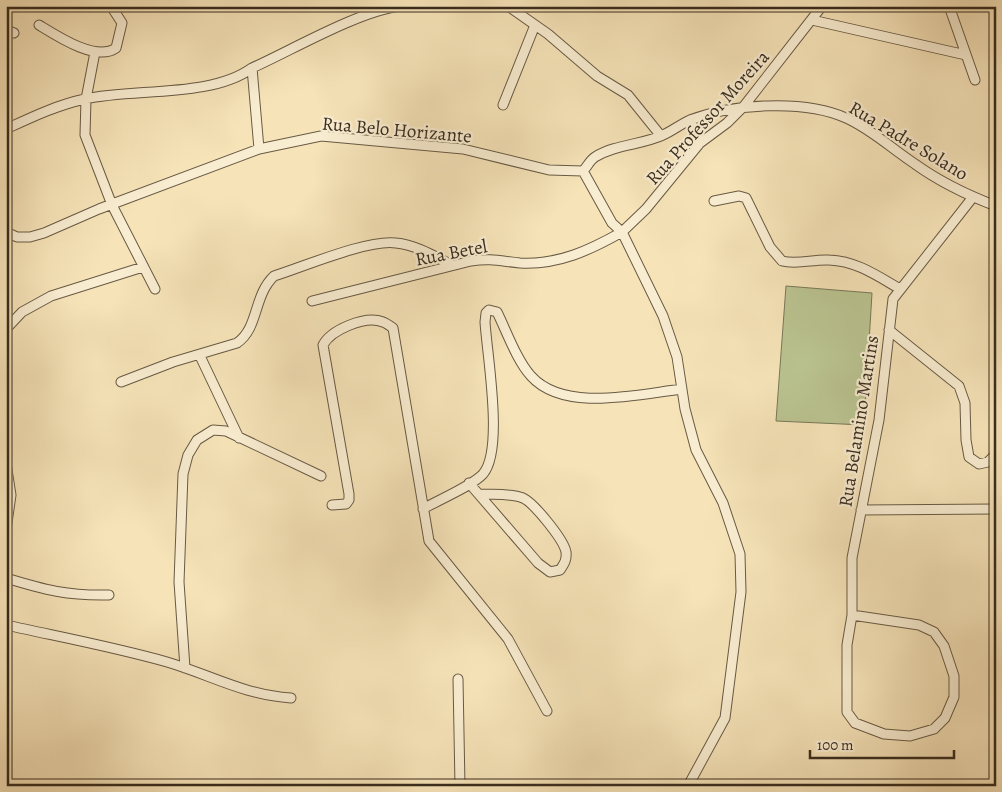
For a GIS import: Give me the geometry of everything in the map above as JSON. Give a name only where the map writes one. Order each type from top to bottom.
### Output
[{"type":"street","points":[[39,25],[68,42],[95,52],[110,53],[116,48],[122,23],[112,6]]},
{"type":"street","points":[[6,128],[42,112],[86,99],[208,85],[243,75],[252,68],[344,26],[390,7],[400,6]]},
{"type":"street","points":[[508,6],[535,25],[597,76],[628,95],[662,136]]},
{"type":"street","name":"Rua Professor Moreira","points":[[622,232],[646,209],[700,143],[727,123],[744,106],[822,6]]},
{"type":"street","points":[[949,6],[975,80]]},
{"type":"street","points":[[812,20],[966,55]]},
{"type":"street","points":[[503,105],[535,25]]},
{"type":"street","points":[[95,52],[86,99],[85,135],[112,205],[154,289]]},
{"type":"street","points":[[252,68],[259,148]]},
{"type":"street","points":[[688,786],[725,718],[741,592],[740,554],[723,503],[696,450],[685,409],[677,356],[663,316],[622,232],[612,223],[583,171],[594,157],[632,143],[662,136],[690,120],[744,106]]},
{"type":"street","name":"Rua Padre Solano","points":[[744,106],[786,106],[845,117],[872,132],[916,165],[973,197],[996,206]]},
{"type":"street","points":[[690,120],[700,143]]},
{"type":"street","name":"Rua Belo Horizante","points":[[6,232],[16,236],[30,237],[44,233],[259,148],[321,136],[463,149],[549,170],[583,171]]},
{"type":"street","points":[[714,200],[739,196],[746,198],[775,254],[782,261],[798,263],[827,260],[854,263],[900,289]]},
{"type":"street","name":"Rua Belamino Martins","points":[[852,615],[852,558],[879,420],[893,299],[973,197]]},
{"type":"street","name":"Rua Betel","points":[[312,301],[452,265],[491,258],[520,262],[543,262],[583,254],[622,232]]},
{"type":"street","points":[[121,382],[173,362],[200,356],[237,343],[246,337],[264,285],[274,276],[371,244],[395,242],[419,248],[452,265]]},
{"type":"street","points":[[6,329],[22,312],[51,296],[143,267]]},
{"type":"street","points":[[423,508],[482,474],[491,459],[494,422],[485,322],[486,313],[489,310],[497,312],[529,374],[540,386],[573,397],[594,399],[682,389]]},
{"type":"street","points":[[332,505],[346,504],[349,500],[349,494],[322,345],[326,339],[347,326],[368,320],[383,322],[393,328],[429,541],[508,639],[547,711]]},
{"type":"street","points":[[889,330],[959,386],[965,403],[966,440],[969,457],[978,464],[988,462],[996,454]]},
{"type":"street","points":[[200,356],[239,438]]},
{"type":"street","points":[[185,668],[179,582],[183,474],[188,455],[198,440],[213,430],[226,431],[321,476]]},
{"type":"street","points":[[6,463],[11,495],[6,530]]},
{"type":"street","points":[[469,482],[538,563],[550,572],[560,570],[566,562],[566,551],[555,531],[525,499],[512,496],[480,494]]},
{"type":"street","points":[[861,510],[996,509]]},
{"type":"street","points":[[6,578],[52,592],[76,596],[109,595]]},
{"type":"street","points":[[852,615],[919,625],[934,632],[944,646],[954,676],[954,697],[945,718],[934,729],[910,736],[884,734],[855,723],[847,712],[847,645],[852,615]]},
{"type":"street","points":[[6,625],[138,654],[185,668],[246,691],[265,696],[291,698]]},
{"type":"street","points":[[458,679],[460,786]]},
{"type":"green space","points":[[786,286],[872,293],[864,425],[776,421]]}]
